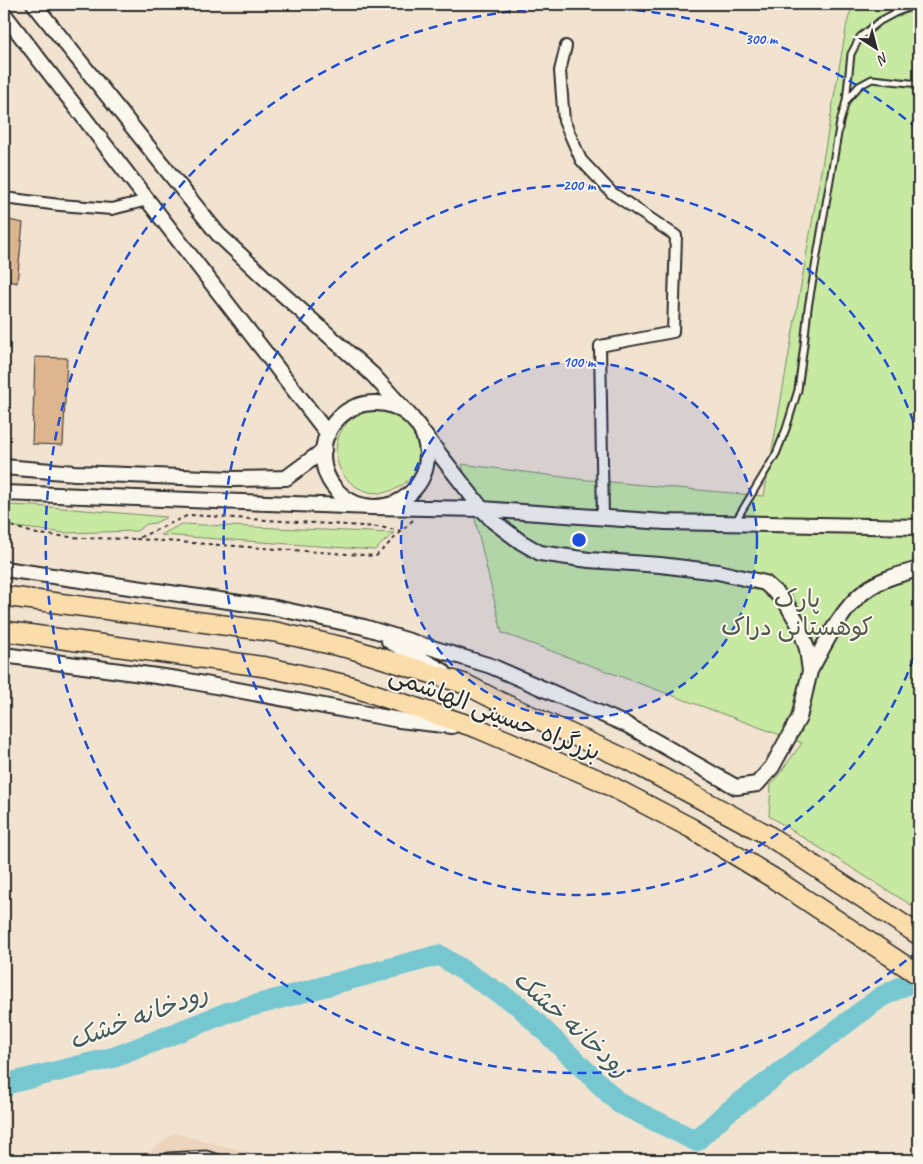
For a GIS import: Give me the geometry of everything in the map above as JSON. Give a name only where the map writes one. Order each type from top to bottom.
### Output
[{"type":"highway","name":"بزرگراه حسینی الهاشمی","points":[[4,596],[276,632],[352,650],[465,684],[628,760],[766,834],[919,935]]},
{"type":"highway","name":"بزرگراه حسینی الهاشمی","points":[[4,631],[266,667],[347,685],[478,728],[599,780],[691,828],[773,878],[919,975]]},
{"type":"street","points":[[34,4],[218,234],[373,375],[412,418],[493,521],[520,542],[540,553],[589,560],[660,565],[718,572],[765,583],[785,601],[800,625],[807,649],[810,671]]},
{"type":"street","points":[[4,14],[328,434]]},
{"type":"street","points":[[566,46],[560,71],[564,121],[580,160],[612,193],[676,236],[673,332],[600,346],[603,518]]},
{"type":"street","points":[[4,198],[112,209],[148,200]]},
{"type":"street","points":[[412,418],[398,408],[382,403],[365,404],[350,410],[337,420],[328,434],[324,450],[324,466],[330,482],[341,494],[355,503],[372,507],[390,505],[399,501],[408,496],[419,484],[426,468],[428,450],[423,433]]},
{"type":"street","points":[[4,467],[75,473],[233,479],[286,478],[324,450]]},
{"type":"street","points":[[232,502],[233,479]]},
{"type":"street","points":[[4,493],[372,507],[482,509],[665,522],[919,527]]},
{"type":"street","points":[[4,569],[276,608],[364,627],[490,666],[627,725],[736,787],[757,784],[772,767],[799,718],[810,671],[846,610],[865,590],[889,578],[919,569]]},
{"type":"street","points":[[364,627],[465,684]]},
{"type":"street","points":[[4,655],[178,679],[399,720],[478,728]]},
{"type":"lane","points":[[716,4],[740,4]]},
{"type":"lane","points":[[734,524],[776,454],[798,390],[809,298],[840,122],[846,101],[851,54],[860,37],[880,21],[896,12],[918,4]]},
{"type":"lane","points":[[846,101],[859,86],[872,79],[919,84]]},
{"type":"lane","points":[[162,1160],[168,1156],[206,1154],[226,1160]]},
{"type":"path","points":[[4,524],[37,534],[83,538],[136,538],[376,556],[425,508]]},
{"type":"path","points":[[136,538],[189,515],[379,527],[402,531]]},
{"type":"shaded area","points":[[174,1133],[280,1160],[139,1160]]},
{"type":"green space","name":"پارک کوهستانی دراک","points":[[853,4],[919,4],[919,910],[769,816],[771,785],[802,743],[502,633],[462,464],[578,479],[764,496],[847,23]]},
{"type":"green space","points":[[378,409],[394,412],[408,421],[417,435],[420,451],[417,467],[408,481],[394,490],[378,493],[362,490],[348,481],[339,467],[336,451],[339,435],[348,421],[362,412]]},
{"type":"green space","points":[[4,505],[167,517],[155,523],[147,524],[137,531],[65,533],[16,527],[4,523]]},
{"type":"green space","points":[[181,524],[394,533],[375,550],[161,535]]},
{"type":"building","points":[[4,219],[23,223],[17,283],[4,280]]},
{"type":"building","points":[[35,357],[67,358],[63,445],[32,444]]},
{"type":"waterway","name":"رودخانه خشک","points":[[4,1088],[6,1084],[115,1057],[226,1013],[439,955],[519,1006],[619,1103],[696,1141],[725,1114],[881,997],[919,978]]}]
